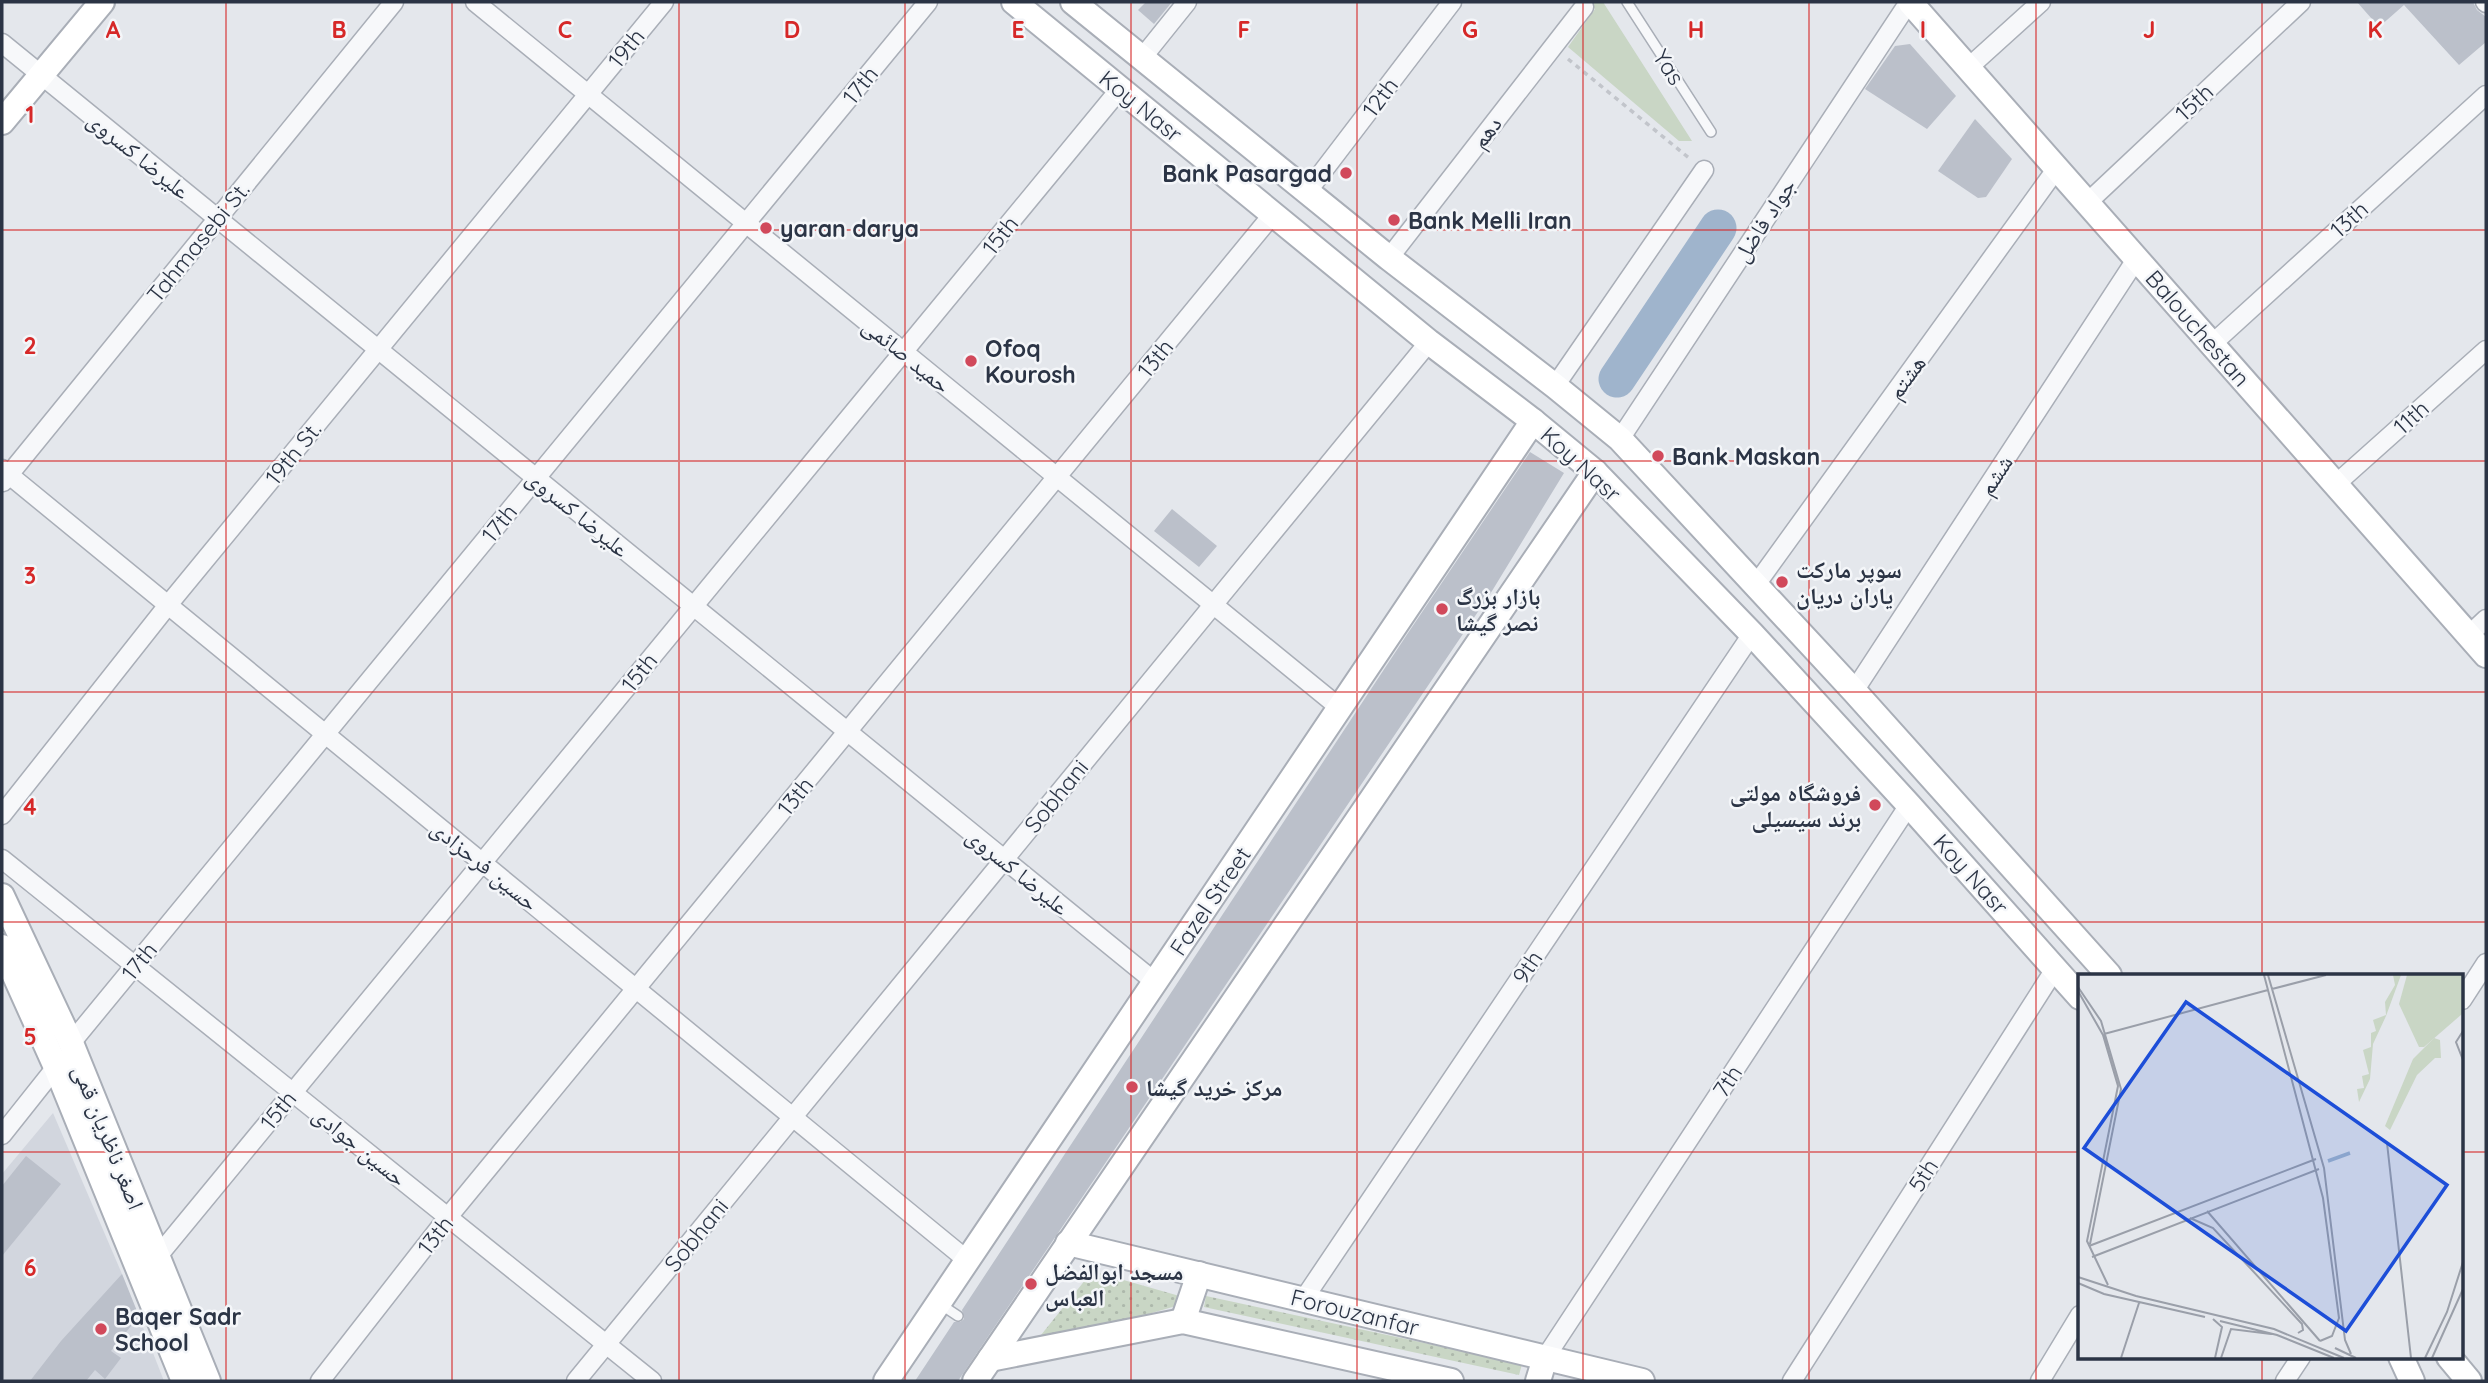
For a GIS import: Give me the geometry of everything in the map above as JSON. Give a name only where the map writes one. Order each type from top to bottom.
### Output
[{"type":"street","points":[[2,122],[102,2]]},
{"type":"street","name":"Tahmasebi St.","points":[[4,475],[394,2]]},
{"type":"street","name":"حمید صائمی","points":[[475,2],[1340,708]]},
{"type":"street","name":"19th","points":[[588,94],[664,2]]},
{"type":"street","name":"17th","points":[[71,1044],[928,2]]},
{"type":"street","name":"Koy Nasr","points":[[1014,2],[1429,342],[1534,421],[1595,472],[1752,634],[1909,804],[2078,996]]},
{"type":"street","name":"Koy Nasr","points":[[1073,2],[1389,258],[1620,439],[1854,691],[2108,974]]},
{"type":"street","points":[[1142,58],[1186,2]]},
{"type":"street","name":"12th","points":[[1307,192],[1452,2]]},
{"type":"street","name":"Balouchestan","points":[[1909,2],[2336,484],[2478,627],[2486,654]]},
{"type":"street","name":"جواد فاضل","points":[[1620,439],[1909,2]]},
{"type":"street","points":[[1968,68],[2042,2]]},
{"type":"street","name":"15th","points":[[2087,203],[2301,2]]},
{"type":"street","name":"دهم","points":[[1389,258],[1584,7]]},
{"type":"street","name":"علیرضا کسروی","points":[[2,43],[1155,982]]},
{"type":"street","name":"15th","points":[[149,1263],[293,1093],[1120,89]]},
{"type":"street","name":"19th St.","points":[[2,815],[168,605],[588,94]]},
{"type":"street","name":"13th","points":[[2212,344],[2486,95]]},
{"type":"street","name":"هشتم","points":[[1755,586],[2057,168]]},
{"type":"street","points":[[1555,386],[1704,170]]},
{"type":"street","name":"13th","points":[[320,1381],[449,1217],[1273,214]]},
{"type":"street","name":"ششم","points":[[1854,691],[2137,258]]},
{"type":"street","name":"Sobhani","points":[[576,1381],[1429,342]]},
{"type":"street","name":"11th","points":[[2336,484],[2486,350]]},
{"type":"street","name":"Fazel Street","points":[[886,1381],[948,1309],[968,1260],[1534,421]]},
{"type":"street","points":[[975,1381],[991,1349],[1068,1243],[1595,472]]},
{"type":"street","name":"حسین فرحزادی","points":[[4,475],[168,605],[968,1260]]},
{"type":"street","name":"9th","points":[[1303,1300],[1752,634]]},
{"type":"street","name":"7th","points":[[1542,1370],[1909,804]]},
{"type":"street","name":"حسین جوادی","points":[[2,859],[652,1381]]},
{"type":"street","name":"اصغر ناظریان قمی","points":[[2,896],[71,1044],[149,1263],[208,1381]]},
{"type":"street","points":[[2,947],[149,1263],[184,1381]]},
{"type":"street","points":[[2464,997],[2486,963]]},
{"type":"street","name":"5th","points":[[1792,1381],[2055,969]]},
{"type":"street","points":[[2,1135],[71,1044]]},
{"type":"street","name":"Forouzanfar","points":[[1068,1243],[1303,1300],[1542,1370],[1642,1381]]},
{"type":"street","points":[[1183,1321],[1199,1274]]},
{"type":"street","points":[[2040,1381],[2078,1318]]},
{"type":"street","name":"Forouzanfar","points":[[991,1349],[1183,1321],[1451,1381]]},
{"type":"street","points":[[2285,1381],[2300,1358]]},
{"type":"street","points":[[2401,1358],[2412,1381]]},
{"type":"street","points":[[2450,1358],[2469,1381]]},
{"type":"lane","name":"Yas","points":[[1628,2],[1712,132]]},
{"type":"path","points":[[1552,47],[1704,170]]},
{"type":"shaded area","points":[[53,1113],[122,1274],[164,1381],[2,1381],[2,1174]]},
{"type":"green space","points":[[1587,2],[1603,2],[1692,141],[1679,141],[1568,47],[1595,9]]},
{"type":"green space","points":[[1099,1273],[1183,1297],[1183,1304],[1044,1344],[1041,1335],[1090,1274]]},
{"type":"green space","points":[[1206,1296],[1522,1364],[1519,1375],[1204,1307]]},
{"type":"building","points":[[1146,2],[1172,2],[1154,24],[1138,10]]},
{"type":"building","points":[[2357,2],[2473,2],[2477,10],[2486,17],[2486,42],[2459,65],[2404,5],[2379,27]]},
{"type":"building","points":[[1910,44],[1956,96],[1927,129],[1865,89],[1895,46]]},
{"type":"building","points":[[1975,119],[2012,159],[1986,197],[1978,198],[1938,171]]},
{"type":"building","name":"مرکز خرید گیشا","points":[[1530,452],[1564,473],[1492,591],[958,1381],[915,1381],[954,1322],[964,1319],[962,1310]]},
{"type":"building","points":[[1172,509],[1217,546],[1199,567],[1154,531]]},
{"type":"building","points":[[26,1156],[61,1184],[2,1256],[2,1186]]},
{"type":"building","name":"Baqer Sadr School","points":[[122,1274],[139,1316],[111,1351],[121,1358],[105,1379],[95,1370],[86,1381],[30,1381],[61,1341]]},
{"type":"waterway","points":[[1617,379],[1718,228]]},
{"type":"place","name":"Bank Pasargad","points":[[1346,173]]},
{"type":"place","name":"Bank Melli Iran","points":[[1394,220]]},
{"type":"place","name":"yaran darya","points":[[766,228]]},
{"type":"place","name":"Ofoq Kourosh","points":[[971,361]]},
{"type":"place","name":"Bank Maskan","points":[[1658,456]]},
{"type":"place","name":"سوپر مارکت یاران دریان","points":[[1782,582]]},
{"type":"place","name":"بازار بزرگ نصر گیشا","points":[[1442,609]]},
{"type":"place","name":"فروشگاه مولتی برند سیسیلی","points":[[1875,805]]},
{"type":"place","name":"مرکز خرید گیشا","points":[[1132,1087]]},
{"type":"place","name":"مسجد ابوالفضل العباس","points":[[1031,1284]]},
{"type":"place","name":"Baqer Sadr School","points":[[101,1329]]}]
